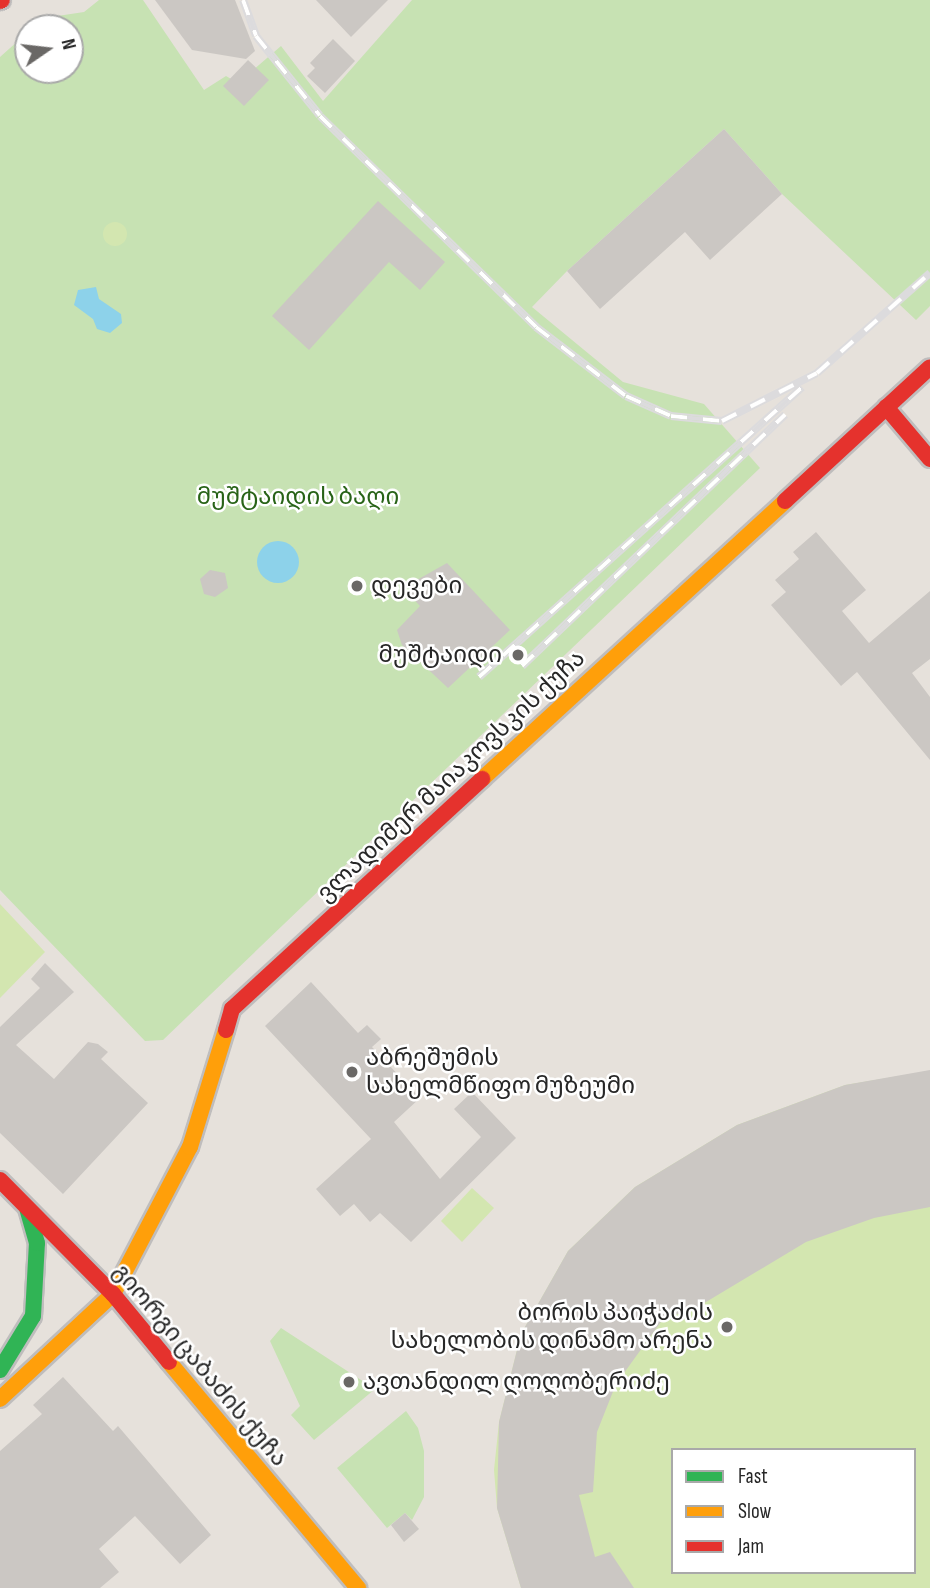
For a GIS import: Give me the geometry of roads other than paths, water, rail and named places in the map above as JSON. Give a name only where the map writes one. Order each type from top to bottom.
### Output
[{"type":"street","name":"ვლადიმერ მაიაკოვსკის ქუჩა","points":[[0,1399],[113,1294],[190,1147],[232,1009],[930,367]]},
{"type":"street","points":[[886,407],[930,459]]},
{"type":"street","name":"გიორგი ცაბაძის ქუჩა","points":[[0,1180],[113,1294],[358,1588]]},
{"type":"street","points":[[0,1370],[33,1316],[37,1242],[27,1209]]},
{"type":"water","points":[[96,287],[99,299],[121,314],[122,323],[110,333],[97,329],[93,319],[74,305],[78,290]]},
{"type":"water","points":[[278,541],[293,547],[299,562],[293,577],[278,583],[263,577],[257,562],[263,547]]},
{"type":"railway","points":[[243,0],[256,36],[320,116],[536,327],[626,396],[671,416],[722,421],[817,373],[930,273]]},
{"type":"railway","points":[[479,677],[802,387]]},
{"type":"railway","points":[[522,666],[785,415]]},
{"type":"place","name":"დევები","points":[[357,586]]},
{"type":"place","name":"მუშტაიდი","points":[[518,655]]},
{"type":"place","name":"აბრეშუმის სახელმწიფო მუზეუმი","points":[[352,1072]]},
{"type":"place","name":"ბორის პაიჭაძის სახელობის დინამო არენა","points":[[727,1327]]},
{"type":"place","name":"ავთანდილ ღოღობერიძე","points":[[349,1382]]},
{"type":"park label","name":"მუშტაიდის ბაღი","points":[[298,497]]}]
